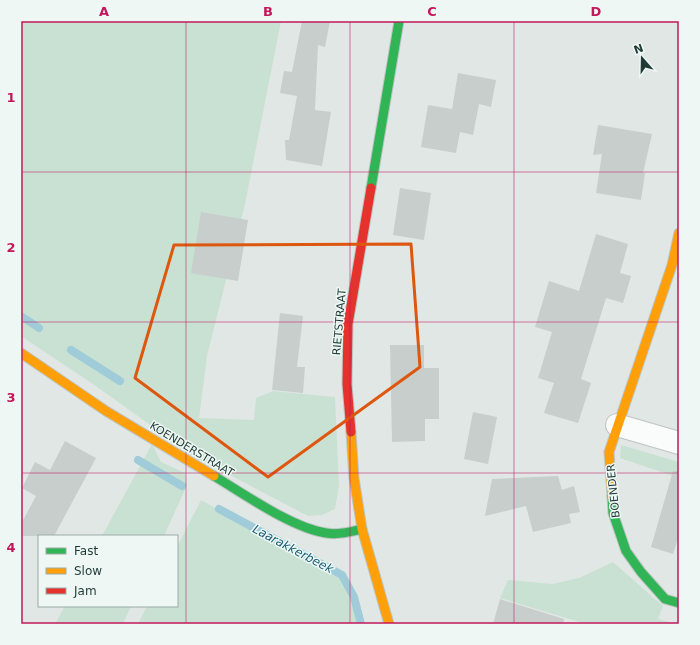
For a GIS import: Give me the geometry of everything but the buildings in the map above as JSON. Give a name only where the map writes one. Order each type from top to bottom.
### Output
[{"type":"street","name":"RIETSTRAAT","points":[[389,624],[362,529],[354,478],[347,384],[348,324],[399,21]]},
{"type":"street","name":"BOENDER","points":[[679,234],[672,265],[638,370],[617,425],[609,452],[613,513],[626,551],[641,572],[665,599],[679,604]]},
{"type":"street","name":"KOENDERSTRAAT","points":[[21,353],[106,411],[255,501],[303,527],[326,533],[343,533],[362,529]]},
{"type":"street","points":[[617,425],[679,443]]},
{"type":"highlighted area","points":[[411,244],[420,367],[268,477],[135,378],[174,245]]},
{"type":"green space","points":[[21,21],[281,21],[245,204],[207,356],[199,418],[254,420],[256,398],[273,391],[335,397],[339,485],[335,509],[322,515],[308,516],[195,457],[93,384],[21,336]]},
{"type":"green space","points":[[152,444],[161,462],[185,473],[187,485],[164,535],[103,535]]},
{"type":"green space","points":[[621,445],[679,462],[679,478],[620,458]]},
{"type":"green space","points":[[201,500],[342,578],[363,624],[138,624],[146,607],[178,607],[178,545]]},
{"type":"green space","points":[[613,562],[663,606],[658,619],[677,624],[586,624],[500,598],[508,580],[552,584],[579,578]]},
{"type":"green space","points":[[64,607],[131,607],[123,624],[55,624]]},
{"type":"waterway","name":"Laarakkerbeek","points":[[21,316],[39,328]]},
{"type":"waterway","name":"Laarakkerbeek","points":[[71,350],[120,381]]},
{"type":"waterway","name":"Laarakkerbeek","points":[[138,460],[182,486]]},
{"type":"waterway","name":"Laarakkerbeek","points":[[219,509],[342,575],[354,597],[361,624]]},
{"type":"traffic: fast","points":[[371,188],[399,21]]},
{"type":"traffic: fast","points":[[214,476],[268,509],[298,525],[313,530],[335,534],[362,529]]},
{"type":"traffic: fast","points":[[612,496],[613,513],[626,551],[641,572],[665,599],[679,603]]},
{"type":"traffic: slow","points":[[612,496],[609,452],[672,265],[679,233]]},
{"type":"traffic: slow","points":[[21,353],[106,411],[214,476]]},
{"type":"traffic: slow","points":[[351,432],[354,478],[362,529],[389,624]]},
{"type":"traffic: jam","points":[[351,432],[347,384],[348,324],[371,188]]}]
